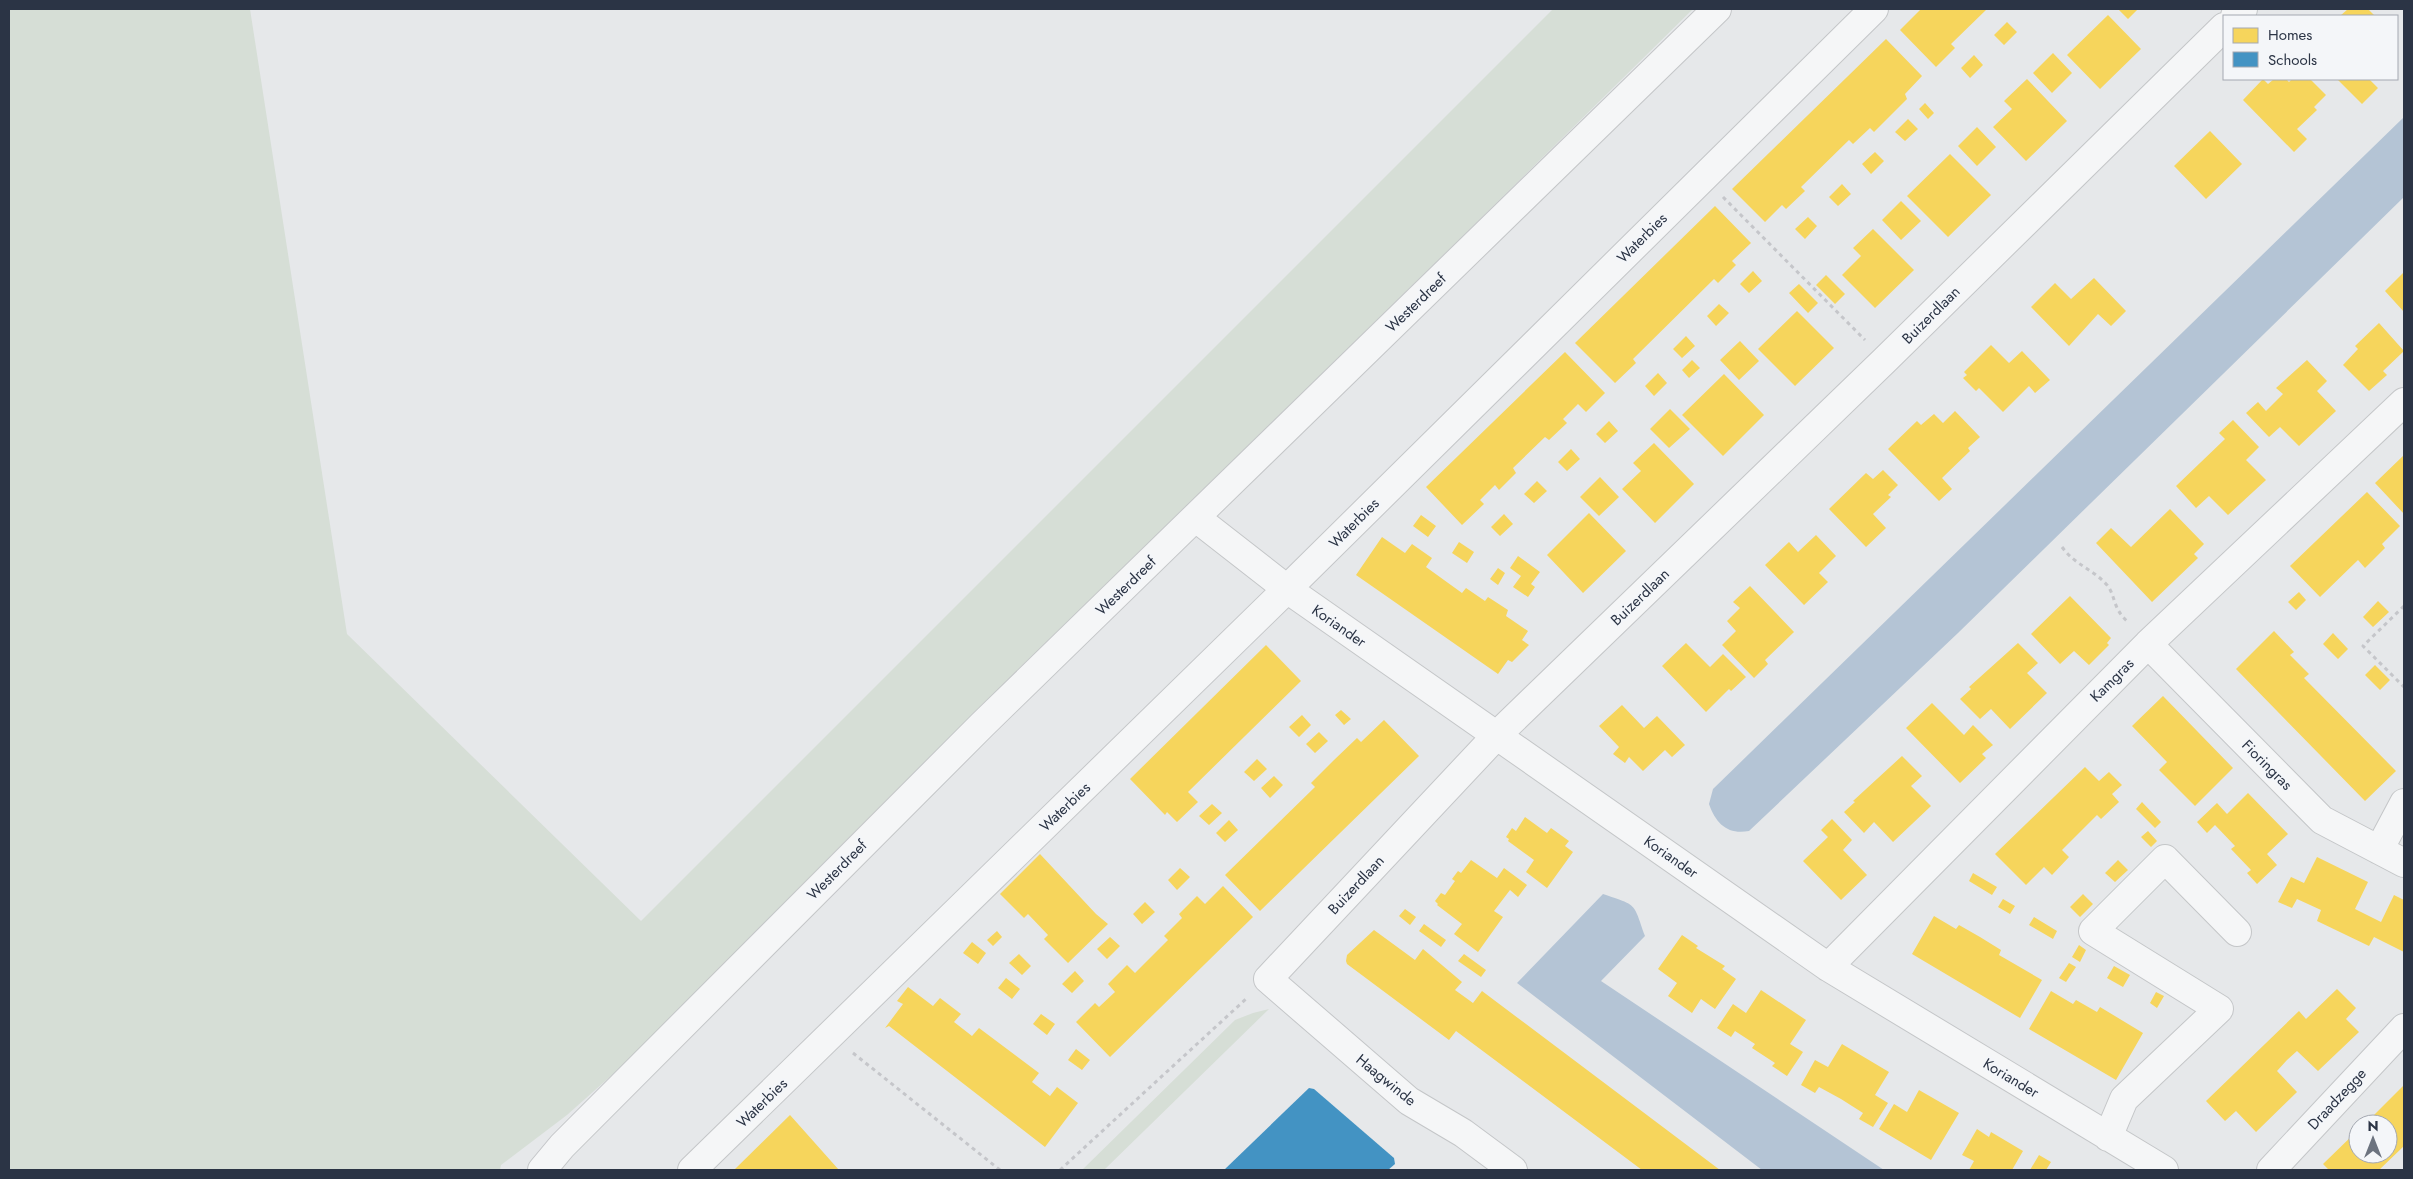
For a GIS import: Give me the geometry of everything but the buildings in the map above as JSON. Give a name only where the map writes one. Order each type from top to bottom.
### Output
[{"type":"street","name":"Westerdreef","points":[[542,1170],[562,1146],[961,746],[1717,9]]},
{"type":"street","name":"Waterbies","points":[[692,1170],[1287,589],[1874,9]]},
{"type":"street","name":"Buizerdlaan","points":[[1268,979],[1497,735],[1885,360],[2223,28]]},
{"type":"street","name":"Kamgras","points":[[1828,967],[2151,642],[2404,402]]},
{"type":"street","name":"Koriander","points":[[1196,518],[1287,589],[1828,967],[2164,1170]]},
{"type":"street","name":"Fioringras","points":[[2151,642],[2322,820],[2404,863]]},
{"type":"street","points":[[2379,850],[2404,803]]},
{"type":"street","points":[[2108,1136],[2124,1099],[2220,1009],[2093,931],[2166,858],[2238,932]]},
{"type":"street","name":"Haagwinde","points":[[1268,979],[1410,1101],[1463,1133],[1513,1170]]},
{"type":"street","name":"Draadzegge","points":[[2271,1170],[2404,1028]]},
{"type":"path","points":[[1704,178],[1885,360]]},
{"type":"path","points":[[2062,548],[2071,560],[2099,578],[2108,587],[2113,603],[2121,616],[2151,642]]},
{"type":"path","points":[[2404,606],[2363,646],[2404,687]]},
{"type":"path","points":[[1060,1170],[1268,979]]},
{"type":"path","points":[[832,1035],[1000,1170]]},
{"type":"shaded area","points":[[9,9],[250,9],[347,634],[641,921],[1553,9],[1693,9],[621,1067],[567,1115],[501,1165],[500,1170],[9,1170]]},
{"type":"shaded area","points":[[1269,1009],[1104,1170],[1082,1170],[1235,1020]]},
{"type":"water","points":[[2404,117],[2404,197],[1958,633],[1749,831],[1735,831],[1719,822],[1709,804],[1713,789]]},
{"type":"water","points":[[1603,894],[1632,906],[1638,916],[1645,936],[1601,981],[1884,1170],[1762,1170],[1517,983]]}]
